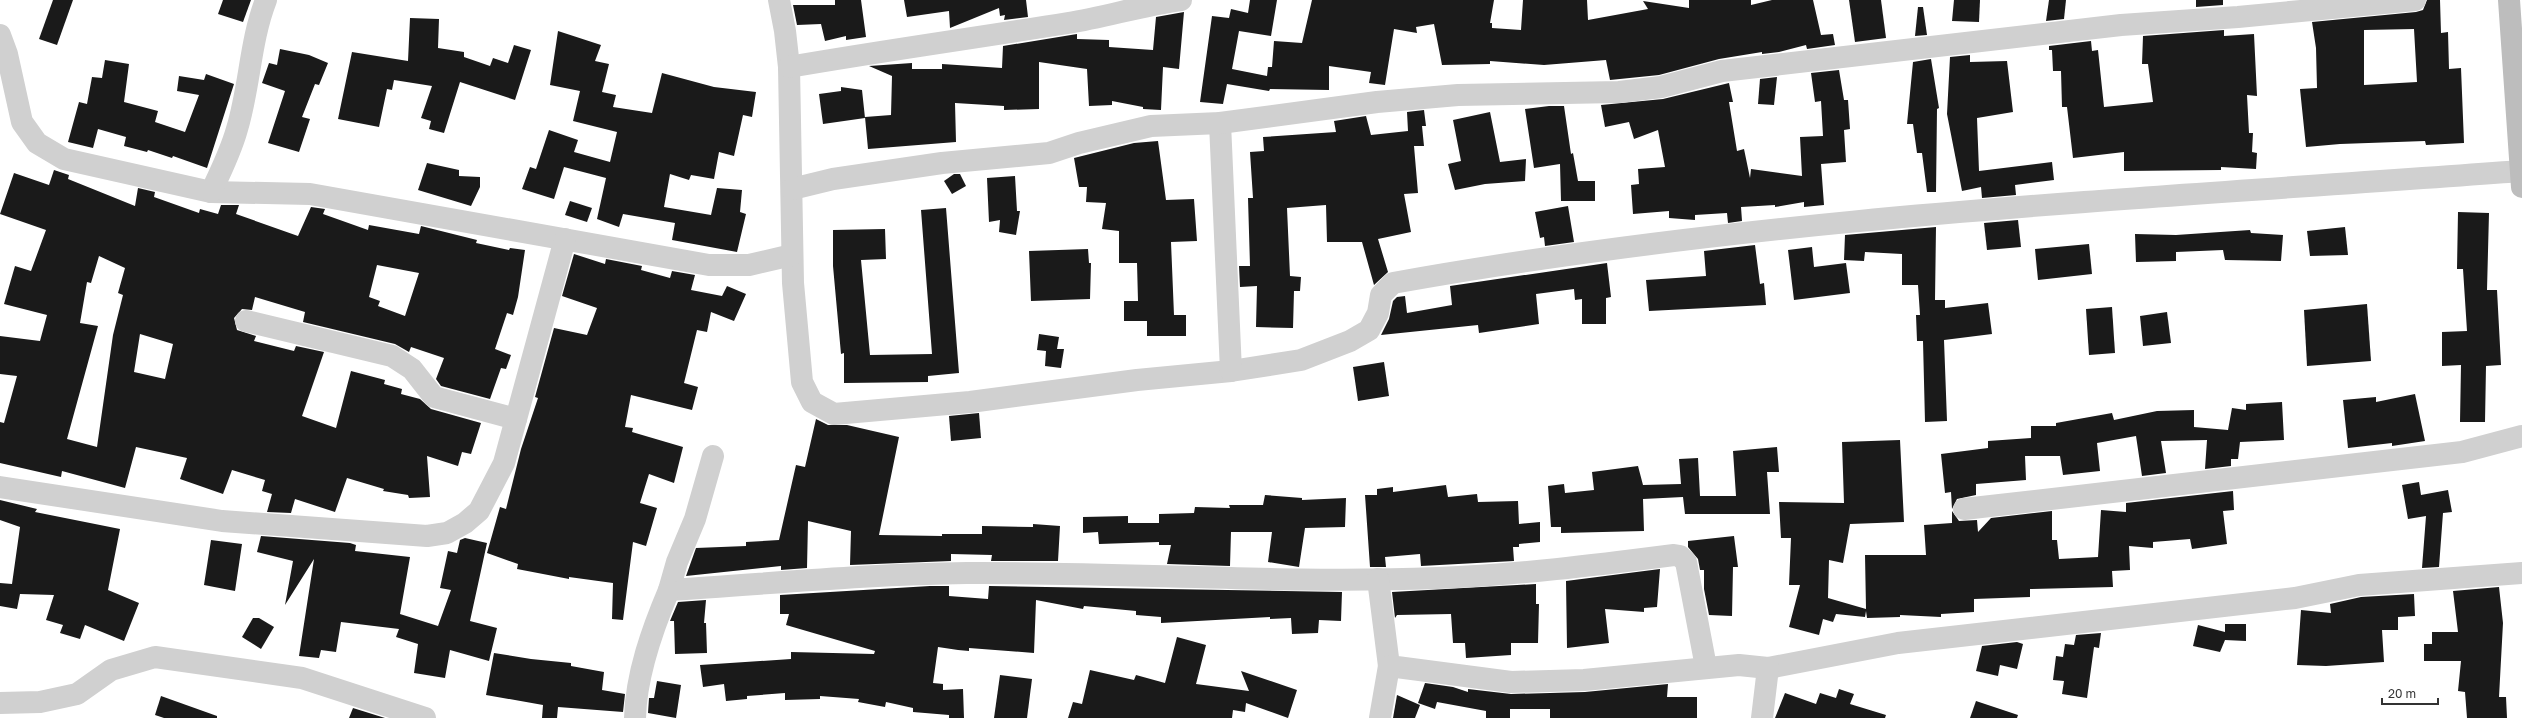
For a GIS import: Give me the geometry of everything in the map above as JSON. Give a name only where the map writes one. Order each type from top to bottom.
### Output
[{"type":"main road","points":[[2509,0],[2520,143],[2521,179]]},
{"type":"street","points":[[211,192],[225,163],[237,129],[257,24],[266,0]]},
{"type":"street","points":[[779,0],[786,31],[789,67],[792,255],[802,382],[812,402],[834,414],[962,402],[1136,380],[1231,371],[1301,360],[1350,341],[1369,330],[1378,313],[1381,295],[1393,283],[1744,232],[1884,218],[2521,179]]},
{"type":"street","points":[[789,67],[901,47],[986,36],[1106,17],[1157,3],[1181,0]]},
{"type":"street","points":[[792,189],[833,179],[942,163],[1049,153],[1079,143],[1151,126],[1220,123],[1377,102],[1458,95],[1626,91],[1661,87],[1722,71],[2113,26],[2238,17],[2415,0]]},
{"type":"street","points":[[0,35],[7,54],[22,122],[37,143],[64,159],[211,192],[310,194],[709,264],[749,265],[792,255]]},
{"type":"street","points":[[1220,123],[1231,371]]},
{"type":"street","points":[[0,487],[222,521],[427,536],[447,532],[465,523],[479,511],[504,463],[565,239]]},
{"type":"street","points":[[246,321],[392,356],[412,369],[434,397],[516,419]]},
{"type":"street","points":[[1964,508],[2462,452],[2522,436]]},
{"type":"street","points":[[635,718],[635,702],[646,655],[677,562],[695,519],[713,456]]},
{"type":"street","points":[[668,590],[963,573],[1069,573],[1321,580],[1378,579],[1526,573],[1595,563],[1680,556],[1686,562],[1690,576],[1706,667]]},
{"type":"street","points":[[1389,666],[1511,682],[1584,680],[1739,664],[1768,668],[1898,643],[2295,598],[2359,585],[2522,573]]},
{"type":"street","points":[[1378,579],[1389,666],[1380,718]]},
{"type":"street","points":[[0,703],[40,702],[77,694],[111,670],[155,657],[302,678],[424,718]]},
{"type":"street","points":[[1762,718],[1768,668]]},
{"type":"building","points":[[53,0],[73,0],[57,45],[39,39]]},
{"type":"building","points":[[223,0],[251,0],[243,22],[218,14]]},
{"type":"building","points":[[835,0],[861,0],[866,37],[846,40],[846,36],[825,41],[821,24],[797,25],[793,5],[835,5]]},
{"type":"building","points":[[904,0],[1026,0],[1028,17],[1004,20],[1005,15],[1000,16],[999,8],[950,28],[949,11],[907,17]]},
{"type":"building","points":[[1250,0],[1277,0],[1271,36],[1239,31],[1232,69],[1267,76],[1268,67],[1272,67],[1274,41],[1302,43],[1312,0],[1494,0],[1490,23],[1492,23],[1492,28],[1521,30],[1523,0],[1587,0],[1588,20],[1648,9],[1643,1],[1689,8],[1689,0],[1751,0],[1751,5],[1772,0],[1813,0],[1821,35],[1833,34],[1835,45],[1807,49],[1806,45],[1779,52],[1762,54],[1762,52],[1719,59],[1659,75],[1610,80],[1606,60],[1544,65],[1490,61],[1490,64],[1442,65],[1434,24],[1416,27],[1417,33],[1394,29],[1385,85],[1369,83],[1371,72],[1329,66],[1329,90],[1270,89],[1269,91],[1227,84],[1223,104],[1200,102],[1212,16],[1229,18],[1231,9],[1248,13]]},
{"type":"building","points":[[1849,0],[1881,0],[1886,38],[1855,42]]},
{"type":"building","points":[[1954,0],[1980,0],[1979,22],[1952,21]]},
{"type":"building","points":[[2049,0],[2066,0],[2064,19],[2046,21]]},
{"type":"building","points":[[2196,0],[2223,0],[2223,5],[2196,7]]},
{"type":"building","points":[[2427,0],[2440,0],[2441,33],[2448,32],[2449,69],[2461,68],[2464,143],[2426,145],[2425,141],[2340,144],[2306,147],[2300,89],[2317,88],[2316,48],[2312,22],[2416,12],[2423,10]],"holes":[[[2414,29],[2417,82],[2364,85],[2364,30]]]},
{"type":"building","points":[[1918,7],[1923,7],[1927,35],[1915,36]]},
{"type":"building","points":[[1184,12],[1179,69],[1163,67],[1161,110],[1143,109],[1143,107],[1112,101],[1112,105],[1089,106],[1087,69],[1039,62],[1039,109],[1004,110],[1004,106],[955,103],[956,142],[868,149],[865,117],[891,115],[892,76],[869,66],[912,63],[912,69],[942,69],[942,64],[1002,68],[1003,46],[1077,34],[1077,39],[1109,40],[1109,47],[1153,50],[1156,17]]},
{"type":"building","points":[[410,18],[439,19],[438,48],[464,52],[464,57],[490,66],[493,58],[508,63],[514,45],[531,50],[515,100],[460,82],[444,133],[429,129],[431,121],[421,118],[432,86],[394,80],[392,90],[387,89],[379,127],[338,119],[352,52],[408,61]]},
{"type":"building","points":[[2224,30],[2224,36],[2254,34],[2257,96],[2247,95],[2249,133],[2253,133],[2252,152],[2257,153],[2256,169],[2221,167],[2221,170],[2124,171],[2124,152],[2073,158],[2067,107],[2062,107],[2061,71],[2053,71],[2052,50],[2049,50],[2049,46],[2091,41],[2092,51],[2098,50],[2104,107],[2153,102],[2148,64],[2142,64],[2143,36]]},
{"type":"building","points":[[558,31],[601,45],[595,61],[609,64],[602,92],[616,95],[613,107],[652,113],[662,73],[714,87],[756,92],[752,117],[743,115],[734,156],[719,152],[714,179],[691,175],[689,180],[670,174],[664,207],[711,215],[717,188],[742,190],[740,212],[746,214],[737,252],[672,240],[675,223],[623,214],[619,227],[597,219],[606,178],[564,167],[554,199],[522,189],[530,167],[536,169],[549,130],[578,140],[574,152],[610,162],[617,132],[573,121],[580,91],[550,85]]},
{"type":"building","points":[[280,49],[309,55],[328,63],[319,85],[315,84],[302,117],[310,119],[299,152],[268,143],[285,91],[262,83],[269,63],[277,65]]},
{"type":"building","points":[[1970,55],[1970,62],[2007,61],[2013,112],[1977,118],[1979,171],[2052,162],[2054,180],[2015,185],[2016,195],[1982,198],[1981,187],[1962,191],[1947,114],[1950,57]]},
{"type":"building","points":[[1931,59],[1939,108],[1937,109],[1936,192],[1927,192],[1922,153],[1917,153],[1913,124],[1907,124],[1913,62]]},
{"type":"building","points":[[105,60],[129,64],[124,102],[158,111],[155,122],[185,132],[199,95],[177,91],[179,76],[204,80],[206,74],[234,84],[207,168],[173,156],[172,158],[148,150],[147,152],[124,146],[126,137],[98,129],[93,148],[68,142],[79,102],[87,104],[92,77],[102,78]]},
{"type":"building","points":[[1839,70],[1844,100],[1848,100],[1850,129],[1844,130],[1846,162],[1821,164],[1824,205],[1804,207],[1804,202],[1775,207],[1775,205],[1741,207],[1742,221],[1728,223],[1727,213],[1695,215],[1695,220],[1669,218],[1669,211],[1633,214],[1631,185],[1639,184],[1638,169],[1665,167],[1658,130],[1634,139],[1629,122],[1605,127],[1601,105],[1663,99],[1729,83],[1733,102],[1729,102],[1737,151],[1744,149],[1750,178],[1751,169],[1802,176],[1800,137],[1823,136],[1821,101],[1815,102],[1811,73]]},
{"type":"building","points":[[1777,77],[1774,105],[1758,104],[1760,79]]},
{"type":"building","points":[[841,87],[862,90],[865,118],[823,124],[819,94],[841,91]]},
{"type":"building","points":[[1564,106],[1571,154],[1573,153],[1578,181],[1595,181],[1595,201],[1561,201],[1560,164],[1534,168],[1525,109]]},
{"type":"building","points":[[1424,110],[1426,126],[1422,126],[1424,146],[1414,146],[1418,193],[1404,194],[1411,232],[1378,239],[1388,272],[1374,285],[1362,242],[1327,242],[1326,205],[1287,208],[1290,276],[1301,277],[1300,291],[1294,291],[1293,328],[1256,327],[1257,286],[1240,287],[1239,266],[1250,266],[1248,198],[1253,198],[1250,152],[1264,151],[1263,137],[1336,132],[1334,121],[1366,116],[1371,135],[1408,131],[1407,112]]},
{"type":"building","points":[[1490,112],[1500,162],[1526,159],[1525,181],[1485,184],[1455,190],[1448,164],[1461,161],[1453,120]]},
{"type":"building","points":[[1158,141],[1166,200],[1194,199],[1197,241],[1171,242],[1174,315],[1186,315],[1186,336],[1147,336],[1147,321],[1124,321],[1124,301],[1138,301],[1137,263],[1119,263],[1119,231],[1102,229],[1106,203],[1086,202],[1087,187],[1079,187],[1074,158],[1134,143]]},
{"type":"building","points":[[427,163],[459,170],[459,176],[480,177],[480,187],[471,206],[418,190]]},
{"type":"building","points":[[54,170],[69,175],[68,179],[135,206],[138,188],[155,192],[154,197],[199,213],[200,209],[218,214],[221,205],[239,205],[236,214],[298,236],[311,207],[325,209],[323,214],[368,230],[369,225],[419,234],[421,226],[477,240],[476,243],[509,250],[510,248],[525,250],[518,297],[513,315],[507,313],[495,349],[511,355],[506,369],[501,368],[490,399],[441,386],[436,379],[444,358],[411,347],[409,352],[395,344],[303,322],[305,312],[255,297],[252,310],[242,309],[234,318],[237,330],[256,336],[254,341],[294,351],[296,346],[324,352],[302,416],[336,428],[351,371],[385,380],[384,384],[402,389],[401,394],[420,399],[431,409],[481,423],[471,454],[462,452],[458,466],[427,456],[430,497],[409,498],[408,495],[383,491],[384,489],[347,478],[335,512],[295,499],[291,513],[267,512],[272,494],[262,491],[265,480],[232,470],[223,494],[180,479],[187,458],[136,447],[125,488],[62,471],[61,477],[0,463],[0,422],[4,423],[17,376],[0,374],[0,336],[40,341],[47,315],[4,304],[15,266],[31,271],[46,230],[0,214],[14,173],[49,185]],"holes":[[[99,256],[125,268],[118,293],[123,295],[113,335],[97,447],[67,439],[98,326],[80,323],[87,282],[91,283]],[[377,265],[419,273],[405,316],[378,306],[380,301],[369,297]],[[140,334],[173,344],[165,379],[134,372]]]},
{"type":"building","points":[[954,174],[960,174],[966,186],[952,194],[944,181]]},
{"type":"building","points":[[1015,176],[1017,211],[1020,211],[1016,235],[999,232],[1000,220],[989,222],[987,178]]},
{"type":"building","points":[[570,201],[592,208],[587,222],[565,215]]},
{"type":"building","points":[[1568,206],[1574,242],[1545,246],[1544,237],[1540,238],[1535,212]]},
{"type":"building","points":[[946,208],[959,373],[928,376],[928,382],[844,383],[844,353],[841,354],[833,266],[833,230],[885,229],[886,259],[861,260],[870,355],[932,354],[921,210]]},
{"type":"building","points":[[2458,212],[2489,213],[2487,290],[2497,290],[2501,365],[2486,366],[2485,422],[2460,422],[2461,365],[2442,366],[2442,332],[2467,331],[2463,269],[2457,269]]},
{"type":"building","points":[[2018,220],[2021,247],[1987,250],[1984,223]]},
{"type":"building","points":[[1936,227],[1935,300],[1945,300],[1945,308],[1988,303],[1992,334],[1944,340],[1947,421],[1925,422],[1923,341],[1917,341],[1916,315],[1920,315],[1918,285],[1902,285],[1902,254],[1865,252],[1864,261],[1844,260],[1845,235]]},
{"type":"building","points":[[2345,227],[2348,255],[2310,256],[2307,231]]},
{"type":"building","points":[[2250,230],[2251,233],[2283,235],[2281,261],[2225,260],[2223,250],[2176,252],[2176,261],[2136,262],[2135,234],[2176,235]]},
{"type":"building","points":[[2089,244],[2092,274],[2038,280],[2035,249]]},
{"type":"building","points":[[1755,245],[1760,284],[1764,283],[1766,305],[1649,311],[1646,280],[1706,276],[1704,251]]},
{"type":"building","points":[[1812,247],[1814,267],[1846,263],[1850,293],[1794,300],[1788,250]]},
{"type":"building","points":[[1088,249],[1089,263],[1091,263],[1090,299],[1031,301],[1029,251]]},
{"type":"building","points":[[574,254],[605,264],[606,259],[642,266],[641,270],[670,278],[672,271],[695,275],[691,290],[722,296],[727,286],[746,294],[734,321],[711,312],[707,332],[697,330],[684,383],[698,387],[692,410],[631,395],[625,427],[633,428],[632,432],[683,447],[674,483],[649,474],[640,503],[657,508],[646,546],[633,542],[623,620],[612,619],[613,583],[569,577],[569,579],[517,569],[518,564],[487,553],[500,507],[506,509],[521,449],[538,398],[535,397],[554,328],[587,335],[597,308],[562,296]]},
{"type":"building","points":[[1607,263],[1611,297],[1606,298],[1606,324],[1582,324],[1582,299],[1575,300],[1574,289],[1536,294],[1539,324],[1479,333],[1478,325],[1381,335],[1389,319],[1393,301],[1397,297],[1405,296],[1407,313],[1452,305],[1450,286]]},
{"type":"building","points":[[2367,304],[2371,361],[2307,366],[2304,310]]},
{"type":"building","points":[[2112,307],[2115,353],[2089,355],[2086,309]]},
{"type":"building","points":[[2167,312],[2171,343],[2143,346],[2140,316]]},
{"type":"building","points":[[1039,334],[1059,337],[1057,349],[1064,349],[1061,368],[1045,366],[1046,351],[1037,350]]},
{"type":"building","points":[[1384,362],[1389,396],[1358,401],[1353,367]]},
{"type":"building","points":[[2415,394],[2425,441],[2392,446],[2392,443],[2348,448],[2343,400],[2376,397],[2376,402]]},
{"type":"building","points":[[2282,402],[2284,440],[2240,442],[2238,459],[2231,459],[2231,466],[2205,469],[2207,440],[2161,441],[2166,473],[2142,476],[2136,436],[2097,443],[2100,471],[2063,475],[2060,456],[2025,456],[2026,480],[1976,484],[1976,495],[1957,499],[1952,509],[1951,492],[1945,493],[1941,454],[1988,448],[1988,441],[2031,438],[2031,426],[2056,426],[2056,423],[2112,413],[2114,420],[2157,411],[2194,410],[2194,427],[2228,430],[2232,408],[2246,410],[2246,404]]},
{"type":"building","points":[[979,413],[981,438],[951,441],[949,416]]},
{"type":"building","points":[[816,419],[828,425],[847,425],[899,437],[879,535],[942,536],[942,534],[982,534],[982,526],[1033,527],[1033,524],[1060,526],[1058,561],[991,561],[992,555],[951,554],[951,561],[850,565],[851,531],[808,521],[807,568],[781,570],[781,566],[686,576],[696,548],[746,546],[746,542],[779,540],[796,465],[805,467]]},
{"type":"building","points":[[1900,440],[1904,522],[1850,524],[1843,563],[1829,560],[1828,598],[1866,609],[1865,555],[1926,555],[1924,525],[1952,523],[1952,511],[1959,521],[1977,520],[1978,532],[1991,518],[2052,511],[2052,540],[2057,540],[2059,559],[2098,557],[2101,510],[2126,512],[2126,503],[2233,491],[2234,510],[2223,511],[2227,544],[2192,549],[2190,539],[2153,542],[2153,548],[2129,546],[2130,570],[2112,571],[2113,587],[2030,589],[2030,597],[1974,599],[1974,612],[1941,614],[1941,617],[1900,615],[1900,617],[1867,618],[1866,611],[1865,617],[1836,614],[1833,622],[1823,619],[1819,635],[1789,627],[1800,585],[1789,585],[1791,538],[1781,538],[1779,502],[1844,503],[1842,442]]},
{"type":"building","points":[[1777,447],[1779,472],[1767,472],[1770,514],[1685,514],[1683,497],[1643,499],[1644,531],[1561,533],[1561,527],[1551,527],[1548,486],[1564,484],[1565,493],[1594,490],[1592,472],[1638,466],[1643,485],[1681,484],[1679,459],[1698,458],[1700,496],[1736,496],[1733,451]]},
{"type":"building","points":[[2419,482],[2421,495],[2448,490],[2452,512],[2443,513],[2439,567],[2422,568],[2426,516],[2408,519],[2402,485]]},
{"type":"building","points":[[1446,485],[1448,497],[1477,494],[1478,502],[1518,501],[1519,524],[1540,522],[1540,542],[1519,544],[1519,547],[1513,547],[1514,561],[1421,566],[1420,554],[1385,557],[1386,567],[1370,567],[1365,495],[1377,495],[1377,489],[1393,487],[1393,492]]},
{"type":"building","points":[[1265,495],[1302,498],[1302,500],[1346,498],[1345,527],[1305,528],[1299,567],[1268,562],[1272,532],[1231,532],[1230,566],[1167,564],[1171,545],[1159,545],[1159,542],[1099,544],[1098,532],[1083,533],[1083,517],[1128,516],[1128,523],[1159,523],[1159,514],[1194,513],[1195,507],[1230,508],[1229,505],[1263,505]]},
{"type":"building","points":[[0,500],[37,509],[35,512],[120,529],[108,590],[139,603],[124,641],[85,625],[80,639],[60,633],[63,625],[46,620],[54,595],[20,594],[17,609],[0,606],[0,583],[12,584],[20,527],[0,520]]},
{"type":"building","points":[[261,536],[350,543],[356,545],[355,551],[410,557],[400,614],[438,626],[451,590],[440,588],[448,551],[457,553],[460,540],[465,538],[487,543],[470,621],[497,628],[489,661],[450,650],[445,678],[414,673],[418,644],[396,637],[399,629],[341,622],[336,652],[321,650],[319,658],[299,656],[314,559],[285,605],[293,561],[257,552]]},
{"type":"building","points":[[1734,536],[1738,567],[1733,567],[1732,616],[1709,615],[1704,589],[1704,570],[1700,570],[1698,559],[1688,547],[1688,541]]},
{"type":"building","points":[[211,540],[242,544],[235,591],[204,585]]},
{"type":"building","points":[[1660,569],[1657,607],[1644,608],[1644,612],[1605,609],[1609,643],[1567,648],[1566,581]]},
{"type":"building","points":[[1536,584],[1536,604],[1539,604],[1538,643],[1511,643],[1511,655],[1466,658],[1465,643],[1453,643],[1451,614],[1397,615],[1395,618],[1392,592]]},
{"type":"building","points":[[949,586],[949,596],[988,599],[989,586],[1342,592],[1341,621],[1319,620],[1318,633],[1292,634],[1291,618],[1270,619],[1270,617],[1161,623],[1161,617],[1136,615],[1136,611],[1084,606],[1083,609],[1036,600],[1034,653],[969,648],[969,651],[938,647],[933,683],[943,684],[943,690],[963,689],[964,718],[949,718],[949,715],[913,712],[913,708],[886,702],[885,707],[858,702],[859,699],[820,696],[820,699],[785,700],[785,693],[747,696],[747,699],[726,701],[724,684],[703,687],[700,665],[791,659],[791,652],[874,654],[875,651],[786,625],[789,614],[780,614],[780,595]]},
{"type":"building","points":[[2499,587],[2503,623],[2499,697],[2506,697],[2507,718],[2467,718],[2465,692],[2458,691],[2461,661],[2424,661],[2424,644],[2432,644],[2432,632],[2458,632],[2453,591]]},
{"type":"building","points":[[2414,594],[2415,616],[2398,617],[2398,630],[2382,630],[2384,662],[2326,666],[2297,665],[2301,610],[2331,613],[2330,604],[2361,597]]},
{"type":"building","points":[[706,600],[704,623],[706,623],[707,653],[675,654],[674,621],[670,621],[678,602]]},
{"type":"building","points":[[253,618],[259,618],[274,627],[261,649],[242,637]]},
{"type":"building","points":[[2225,624],[2246,624],[2246,641],[2225,640],[2220,652],[2193,646],[2198,625],[2225,632]]},
{"type":"building","points":[[2101,633],[2099,648],[2094,647],[2087,698],[2062,694],[2064,681],[2053,680],[2056,656],[2063,657],[2065,644],[2074,645],[2076,635]]},
{"type":"building","points":[[1177,637],[1206,645],[1196,684],[1249,691],[1241,671],[1297,690],[1288,718],[1246,703],[1245,712],[1233,710],[1232,718],[1068,718],[1073,702],[1082,704],[1090,670],[1134,680],[1136,675],[1165,683]]},
{"type":"building","points":[[2017,642],[2023,644],[2017,669],[2000,665],[1998,676],[1976,671],[1982,646]]},
{"type":"building","points":[[494,653],[571,663],[571,666],[604,672],[602,690],[625,694],[623,712],[558,707],[557,718],[542,718],[543,705],[486,695]]},
{"type":"building","points":[[1000,675],[1032,679],[1027,718],[994,718]]},
{"type":"building","points":[[657,681],[681,685],[676,718],[648,713],[649,698],[654,698]]},
{"type":"building","points":[[1425,683],[1453,687],[1468,692],[1468,689],[1511,694],[1585,692],[1668,684],[1667,697],[1697,697],[1697,718],[1550,718],[1550,709],[1510,709],[1510,718],[1486,718],[1486,711],[1437,702],[1435,709],[1418,703]]},
{"type":"building","points":[[1839,689],[1854,694],[1850,704],[1886,715],[1885,718],[1775,718],[1785,693],[1816,704],[1820,693],[1836,698]]},
{"type":"building","points":[[1397,695],[1420,705],[1415,718],[1393,718]]},
{"type":"building","points":[[161,696],[217,716],[217,718],[164,718],[155,715]]},
{"type":"building","points":[[1976,701],[2018,715],[2017,718],[1970,718]]},
{"type":"building","points":[[353,708],[385,718],[349,718]]}]
